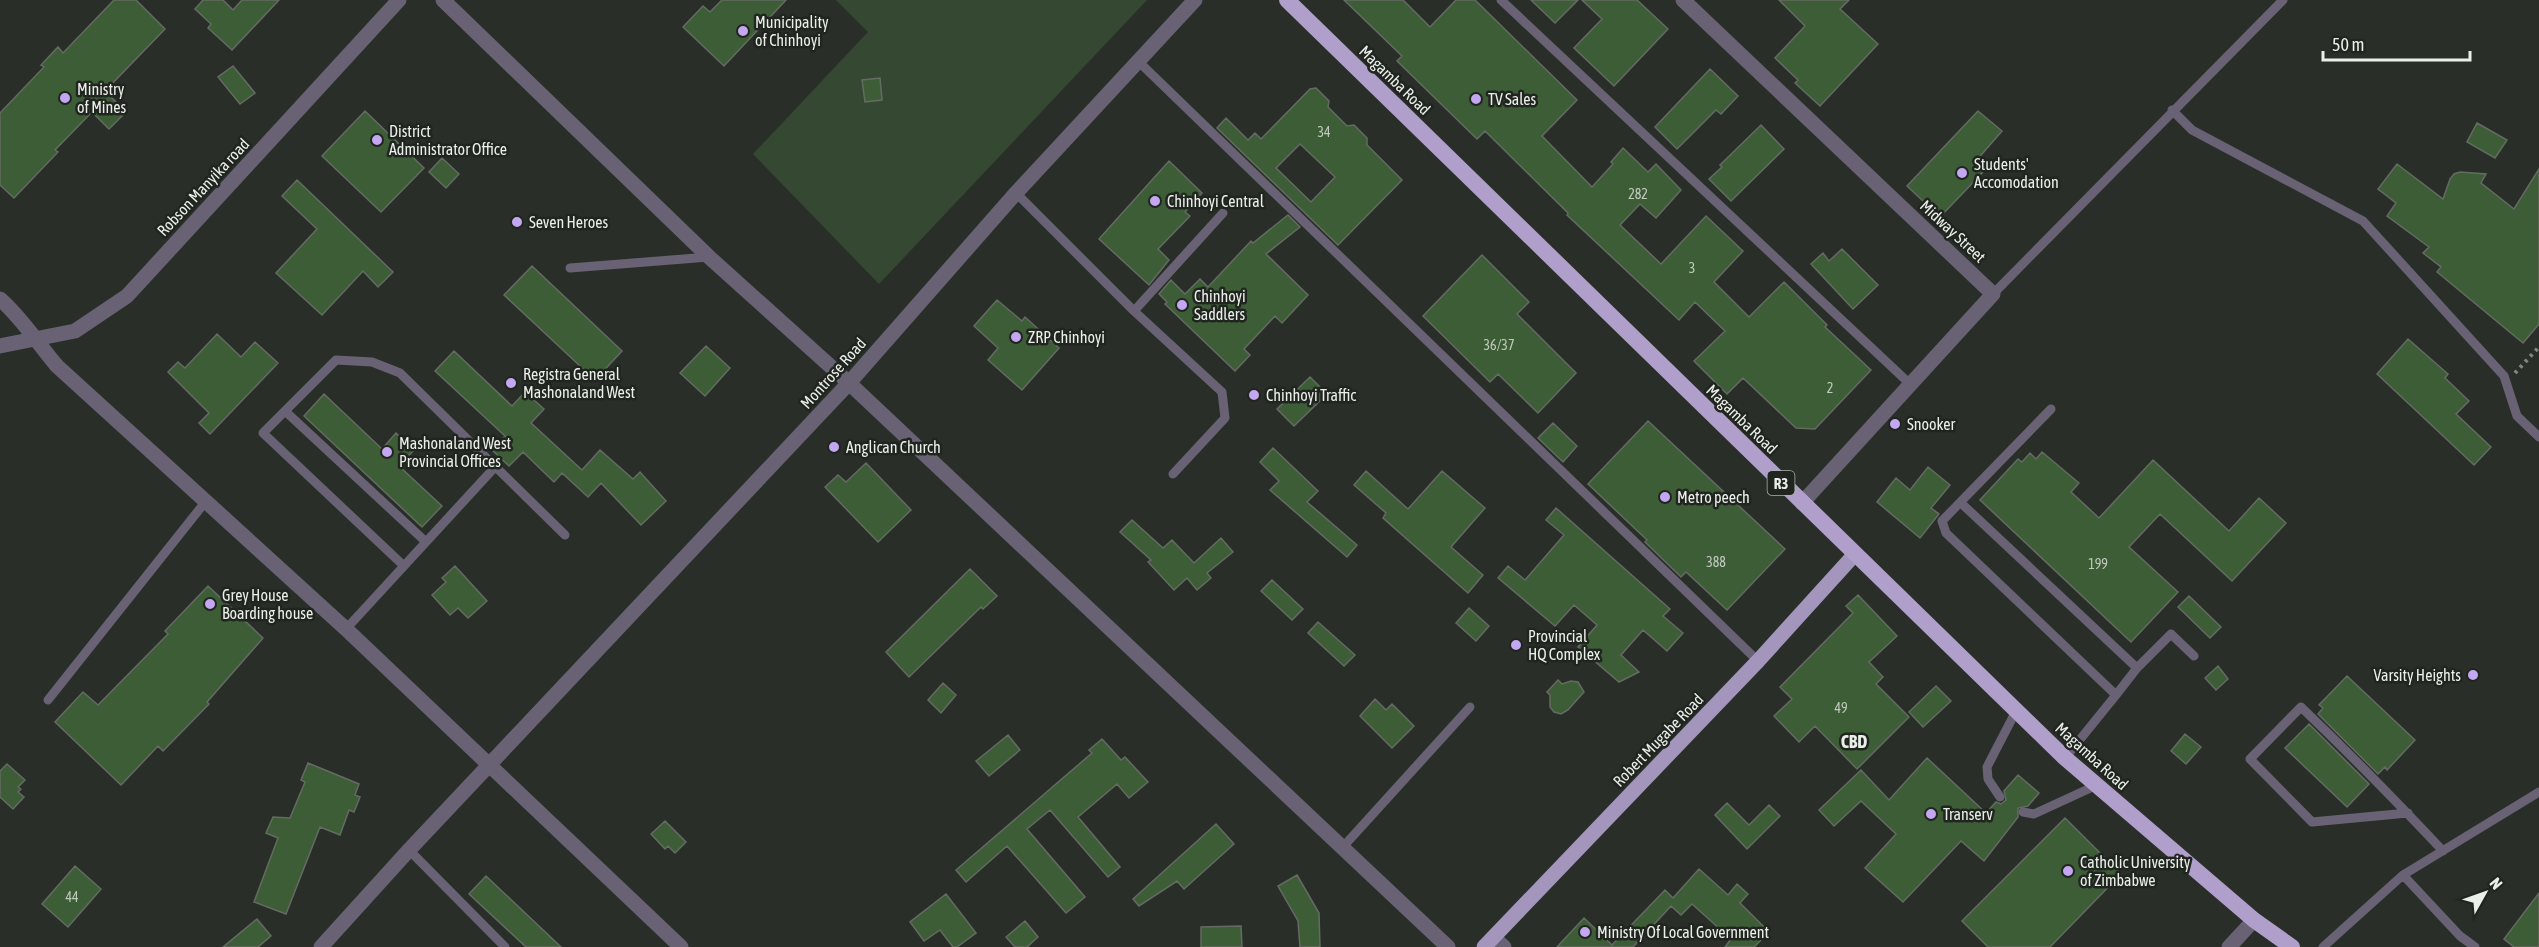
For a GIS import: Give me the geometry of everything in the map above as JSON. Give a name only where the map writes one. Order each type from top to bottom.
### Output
[{"type":"highway","name":"Magamba Road","points":[[1287,0],[2065,758],[2254,920],[2292,947]]},
{"type":"main road","name":"Robert Mugabe Road","points":[[1494,944],[1855,554]]},
{"type":"street","name":"Robson Manyika road","points":[[0,346],[75,332],[127,296],[399,0]]},
{"type":"street","points":[[443,0],[709,257],[849,383],[1448,947]]},
{"type":"street","name":"Montrose Road","points":[[321,947],[409,850],[849,383],[1016,193],[1195,0]]},
{"type":"street","name":"Midway Street","points":[[1683,0],[1993,294]]},
{"type":"street","points":[[1802,503],[1993,294]]},
{"type":"street","points":[[0,300],[15,312],[34,340],[57,366],[346,628],[681,947]]},
{"type":"street","points":[[2229,947],[2254,920]]},
{"type":"lane","points":[[1502,0],[1910,384]]},
{"type":"lane","points":[[1993,294],[2283,0]]},
{"type":"lane","points":[[1139,62],[1758,661]]},
{"type":"lane","points":[[2172,110],[2192,130],[2363,221],[2504,376],[2517,416],[2539,437]]},
{"type":"lane","points":[[1016,193],[1134,311],[1222,392],[1225,418],[1173,474]]},
{"type":"lane","points":[[1134,311],[1223,213]]},
{"type":"lane","points":[[570,268],[709,257]]},
{"type":"lane","points":[[404,566],[262,433],[336,360],[372,362],[400,373],[565,535]]},
{"type":"lane","points":[[2051,408],[1942,521],[1946,533],[2116,695]]},
{"type":"lane","points":[[285,411],[426,542]]},
{"type":"lane","points":[[346,628],[495,467]]},
{"type":"lane","points":[[48,700],[206,501]]},
{"type":"lane","points":[[1961,503],[2137,668]]},
{"type":"lane","points":[[2065,758],[2137,668],[2171,634],[2194,656]]},
{"type":"lane","points":[[1342,848],[1470,707]]},
{"type":"lane","points":[[2408,813],[2312,822],[2250,759],[2301,707],[2408,813],[2443,851]]},
{"type":"lane","points":[[2000,797],[1988,779],[1987,767],[2016,711]]},
{"type":"lane","points":[[2023,812],[2034,814],[2097,785]]},
{"type":"lane","points":[[2323,947],[2403,875],[2539,792]]},
{"type":"lane","points":[[409,850],[505,947]]},
{"type":"lane","points":[[2403,875],[2460,936],[2475,947]]},
{"type":"path","points":[[2504,376],[2512,376],[2539,347]]},
{"type":"green space","points":[[836,0],[1147,0],[879,284],[753,154],[868,32]]},
{"type":"building","name":"Ministry of Mines","points":[[114,0],[136,0],[165,29],[105,91],[126,112],[109,129],[92,112],[55,150],[58,152],[14,198],[0,185],[0,113],[44,67],[41,65],[58,47],[63,53]]},
{"type":"building","points":[[203,0],[223,0],[233,10],[242,0],[279,0],[232,50],[208,28],[211,24],[195,9]]},
{"type":"building","points":[[722,0],[786,0],[724,66],[683,27],[703,6],[710,12]]},
{"type":"building","points":[[1344,0],[1403,0],[1430,27],[1456,0],[1475,0],[1577,100],[1542,136],[1592,187],[1613,164],[1611,162],[1623,148],[1648,172],[1656,164],[1681,190],[1656,218],[1640,204],[1620,225],[1661,264],[1706,216],[1743,251],[1714,282],[1749,317],[1784,282],[1827,325],[1825,327],[1871,370],[1815,429],[1796,428],[1743,378],[1727,394],[1694,361],[1725,331],[1695,302],[1679,320],[1567,215],[1568,213],[1485,131],[1477,139],[1397,61],[1402,56]]},
{"type":"building","points":[[1531,0],[1578,0],[1555,23]]},
{"type":"building","points":[[1582,0],[1637,0],[1668,29],[1614,86],[1574,48],[1602,19]]},
{"type":"building","points":[[1779,0],[1849,0],[1840,9],[1878,44],[1820,106],[1795,83],[1798,80],[1775,58],[1805,26]]},
{"type":"building","points":[[233,66],[255,93],[240,104],[218,77]]},
{"type":"building","points":[[1710,69],[1738,96],[1721,114],[1716,110],[1677,149],[1655,127]]},
{"type":"building","points":[[880,78],[882,100],[865,102],[862,80]]},
{"type":"building","points":[[1316,88],[1329,101],[1328,107],[1347,126],[1354,125],[1367,138],[1367,145],[1402,180],[1338,245],[1217,128],[1226,118],[1248,140],[1255,133],[1261,139],[1310,89]],"holes":[[[1300,144],[1335,177],[1311,202],[1276,168]]]},
{"type":"building","points":[[365,111],[424,168],[381,212],[322,156]]},
{"type":"building","points":[[1978,111],[2002,131],[1975,162],[1984,171],[1940,217],[1907,186]]},
{"type":"building","points":[[2477,123],[2507,140],[2495,158],[2467,142]]},
{"type":"building","points":[[1761,125],[1784,149],[1731,201],[1709,179]]},
{"type":"building","points":[[442,158],[459,174],[446,188],[429,172]]},
{"type":"building","points":[[1169,161],[1202,193],[1185,212],[1190,216],[1158,249],[1169,260],[1149,285],[1099,239]]},
{"type":"building","points":[[2397,164],[2443,199],[2454,174],[2460,172],[2486,174],[2481,183],[2514,209],[2539,169],[2539,324],[2523,343],[2437,272],[2441,267],[2423,253],[2429,247],[2387,216],[2396,203],[2378,189]]},
{"type":"building","points":[[297,180],[393,272],[378,287],[363,271],[322,315],[276,273],[317,229],[282,196]]},
{"type":"building","points":[[1288,215],[1300,227],[1266,254],[1308,295],[1282,323],[1275,316],[1244,349],[1250,355],[1235,371],[1165,304],[1167,302],[1159,294],[1171,280],[1185,294],[1200,279],[1208,287],[1251,241],[1253,243]]},
{"type":"building","points":[[1842,249],[1878,285],[1853,309],[1811,264],[1823,253],[1829,261]]},
{"type":"building","points":[[1482,255],[1529,302],[1517,314],[1576,373],[1538,413],[1498,374],[1490,382],[1423,316]]},
{"type":"building","points":[[532,266],[622,351],[595,380],[504,295]]},
{"type":"building","name":"ZRP Chinhoyi","points":[[997,300],[1022,321],[1025,317],[1059,348],[1022,390],[988,360],[998,348],[974,326]]},
{"type":"building","points":[[217,334],[241,357],[255,342],[278,363],[210,434],[199,423],[209,413],[168,372],[178,362],[185,368]]},
{"type":"building","points":[[2408,339],[2448,374],[2445,378],[2469,401],[2456,414],[2491,447],[2474,465],[2377,374]]},
{"type":"building","points":[[706,346],[730,368],[705,396],[680,373]]},
{"type":"building","points":[[454,351],[512,406],[525,392],[544,409],[531,423],[582,470],[600,450],[633,479],[640,472],[666,501],[641,525],[601,483],[588,497],[562,473],[554,482],[523,452],[509,466],[492,450],[505,436],[435,371]]},
{"type":"building","points":[[1310,377],[1327,394],[1294,426],[1277,409]]},
{"type":"building","points":[[324,394],[382,449],[396,433],[414,450],[399,466],[442,506],[422,527],[304,416]]},
{"type":"building","name":"Metro peech","points":[[1648,421],[1785,549],[1727,610],[1686,572],[1681,577],[1645,542],[1647,540],[1588,484]]},
{"type":"building","points":[[1553,423],[1577,446],[1563,462],[1538,438]]},
{"type":"building","points":[[1273,448],[1318,491],[1307,502],[1357,545],[1347,557],[1270,490],[1279,481],[1260,462]]},
{"type":"building","points":[[2042,452],[2079,483],[2071,492],[2099,518],[2153,460],[2229,531],[2259,498],[2286,523],[2232,581],[2160,514],[2129,547],[2178,592],[2131,642],[1980,500],[2018,459],[2022,462],[2030,453],[2036,459]]},
{"type":"building","name":"Anglican Church","points":[[866,463],[911,510],[878,542],[825,487],[838,475],[846,482]]},
{"type":"building","points":[[1928,467],[1950,485],[1931,508],[1939,514],[1920,538],[1877,502],[1896,478],[1910,490]]},
{"type":"building","points":[[1366,471],[1408,509],[1442,471],[1485,508],[1451,547],[1483,575],[1468,593],[1383,518],[1386,513],[1354,485]]},
{"type":"building","points":[[1556,508],[1670,609],[1663,616],[1683,633],[1667,651],[1643,630],[1621,655],[1639,672],[1619,682],[1578,647],[1597,625],[1574,605],[1555,626],[1498,578],[1508,566],[1525,580],[1564,535],[1546,520]]},
{"type":"building","points":[[1132,520],[1163,548],[1172,540],[1194,563],[1221,538],[1233,552],[1207,573],[1211,578],[1197,590],[1187,578],[1174,590],[1148,562],[1151,560],[1120,532]]},
{"type":"building","points":[[455,566],[487,601],[468,618],[458,608],[450,615],[432,595],[446,582],[442,578]]},
{"type":"building","points":[[970,569],[997,596],[983,609],[981,607],[909,677],[886,652]]},
{"type":"building","points":[[1272,580],[1303,609],[1292,620],[1261,591]]},
{"type":"building","points":[[208,586],[263,638],[207,702],[209,704],[163,751],[158,746],[121,785],[55,722],[83,692],[98,705],[168,634],[165,631]]},
{"type":"building","points":[[1858,595],[1897,636],[1869,662],[1883,677],[1876,684],[1909,717],[1857,769],[1815,726],[1799,742],[1774,716],[1792,699],[1780,687],[1853,613],[1846,606]]},
{"type":"building","points":[[2189,596],[2221,627],[2210,638],[2178,607]]},
{"type":"building","points":[[1469,608],[1489,626],[1476,641],[1456,623]]},
{"type":"building","points":[[1318,622],[1355,655],[1344,666],[1308,633]]},
{"type":"building","points":[[2218,666],[2228,679],[2216,690],[2205,678]]},
{"type":"building","points":[[2347,676],[2415,740],[2387,770],[2385,767],[2378,774],[2318,714],[2323,708],[2319,705]]},
{"type":"building","points":[[1558,680],[1562,684],[1571,681],[1578,682],[1584,692],[1568,710],[1561,714],[1554,712],[1550,707],[1550,695],[1547,692]]},
{"type":"building","points":[[943,683],[956,695],[941,713],[928,700]]},
{"type":"building","points":[[1936,686],[1951,701],[1923,727],[1909,712]]},
{"type":"building","points":[[1375,699],[1386,710],[1392,704],[1414,726],[1392,748],[1360,716]]},
{"type":"building","points":[[2309,724],[2369,784],[2347,807],[2285,748]]},
{"type":"building","points":[[2185,734],[2201,747],[2186,764],[2171,751]]},
{"type":"building","points":[[1008,735],[1020,750],[989,776],[976,761]]},
{"type":"building","points":[[1102,739],[1121,760],[1125,757],[1148,782],[1129,798],[1117,784],[1078,817],[1120,867],[1108,877],[1050,810],[1027,829],[1085,897],[1066,913],[1007,846],[966,882],[956,870],[1092,753],[1089,750]]},
{"type":"building","points":[[1927,758],[1986,813],[1996,802],[2001,804],[2006,800],[2004,791],[2018,775],[2039,793],[2028,806],[2018,808],[2018,817],[1984,861],[1961,841],[1903,902],[1865,868],[1896,834],[1861,801],[1834,826],[1819,810],[1861,770],[1889,800]]},
{"type":"building","points":[[308,763],[359,784],[355,795],[360,797],[354,812],[349,810],[340,835],[320,827],[286,914],[254,902],[278,838],[266,833],[273,817],[290,818],[305,782],[301,780]]},
{"type":"building","points":[[7,764],[25,780],[18,787],[21,789],[18,792],[24,797],[13,809],[0,797],[0,771]]},
{"type":"building","points":[[1727,803],[1749,825],[1769,805],[1780,816],[1747,849],[1715,815]]},
{"type":"building","points":[[2065,818],[2121,874],[2050,947],[1988,947],[1962,921]]},
{"type":"building","points":[[665,821],[686,842],[675,853],[668,846],[665,849],[651,834]]},
{"type":"building","points":[[1216,824],[1234,844],[1184,889],[1177,881],[1139,906],[1133,899]]},
{"type":"building","points":[[75,866],[101,889],[68,927],[42,904]]},
{"type":"building","points":[[1699,869],[1728,895],[1737,884],[1748,894],[1740,903],[1769,932],[1754,947],[1725,947],[1731,939],[1692,904],[1681,915],[1671,906],[1633,947],[1557,947],[1584,918],[1612,945],[1665,890],[1673,898]]},
{"type":"building","points":[[1297,875],[1319,913],[1320,947],[1300,947],[1298,921],[1278,886]]},
{"type":"building","points":[[486,876],[561,947],[526,947],[469,894]]},
{"type":"building","points":[[2539,893],[2539,947],[2514,947],[2504,939]]},
{"type":"building","points":[[946,894],[976,933],[957,947],[953,947],[940,930],[924,941],[910,922]]},
{"type":"building","points":[[257,919],[271,936],[258,947],[223,947]]},
{"type":"building","points":[[1025,921],[1038,937],[1027,947],[1015,947],[1006,937]]},
{"type":"building","points":[[1241,926],[1242,947],[1201,947],[1201,927]]},
{"type":"place","name":"Municipality of Chinhoyi","points":[[743,31]]},
{"type":"place","name":"Ministry of Mines","points":[[65,98]]},
{"type":"place","name":"TV Sales","points":[[1476,99]]},
{"type":"place","name":"District Administrator Office","points":[[377,140]]},
{"type":"place","name":"Students' Accomodation","points":[[1962,173]]},
{"type":"place","name":"Chinhoyi Central","points":[[1155,201]]},
{"type":"place","name":"Seven Heroes","points":[[517,222]]},
{"type":"place","name":"Chinhoyi Saddlers","points":[[1182,305]]},
{"type":"place","name":"ZRP Chinhoyi","points":[[1016,337]]},
{"type":"place","name":"Registra General Mashonaland West","points":[[511,383]]},
{"type":"place","name":"Chinhoyi Traffic","points":[[1254,395]]},
{"type":"place","name":"Snooker","points":[[1895,424]]},
{"type":"place","name":"Anglican Church","points":[[834,447]]},
{"type":"place","name":"Mashonaland West Provincial Offices","points":[[387,452]]},
{"type":"place","name":"Metro peech","points":[[1665,497]]},
{"type":"place","name":"Grey House Boarding house","points":[[210,604]]},
{"type":"place","name":"Provincial HQ Complex","points":[[1516,645]]},
{"type":"place","name":"Varsity Heights","points":[[2473,675]]},
{"type":"place","name":"Transerv","points":[[1931,814]]},
{"type":"place","name":"Catholic University of Zimbabwe","points":[[2068,871]]},
{"type":"place","name":"Ministry Of Local Government","points":[[1585,932]]},
{"type":"district","name":"CBD","points":[[1854,741]]}]
